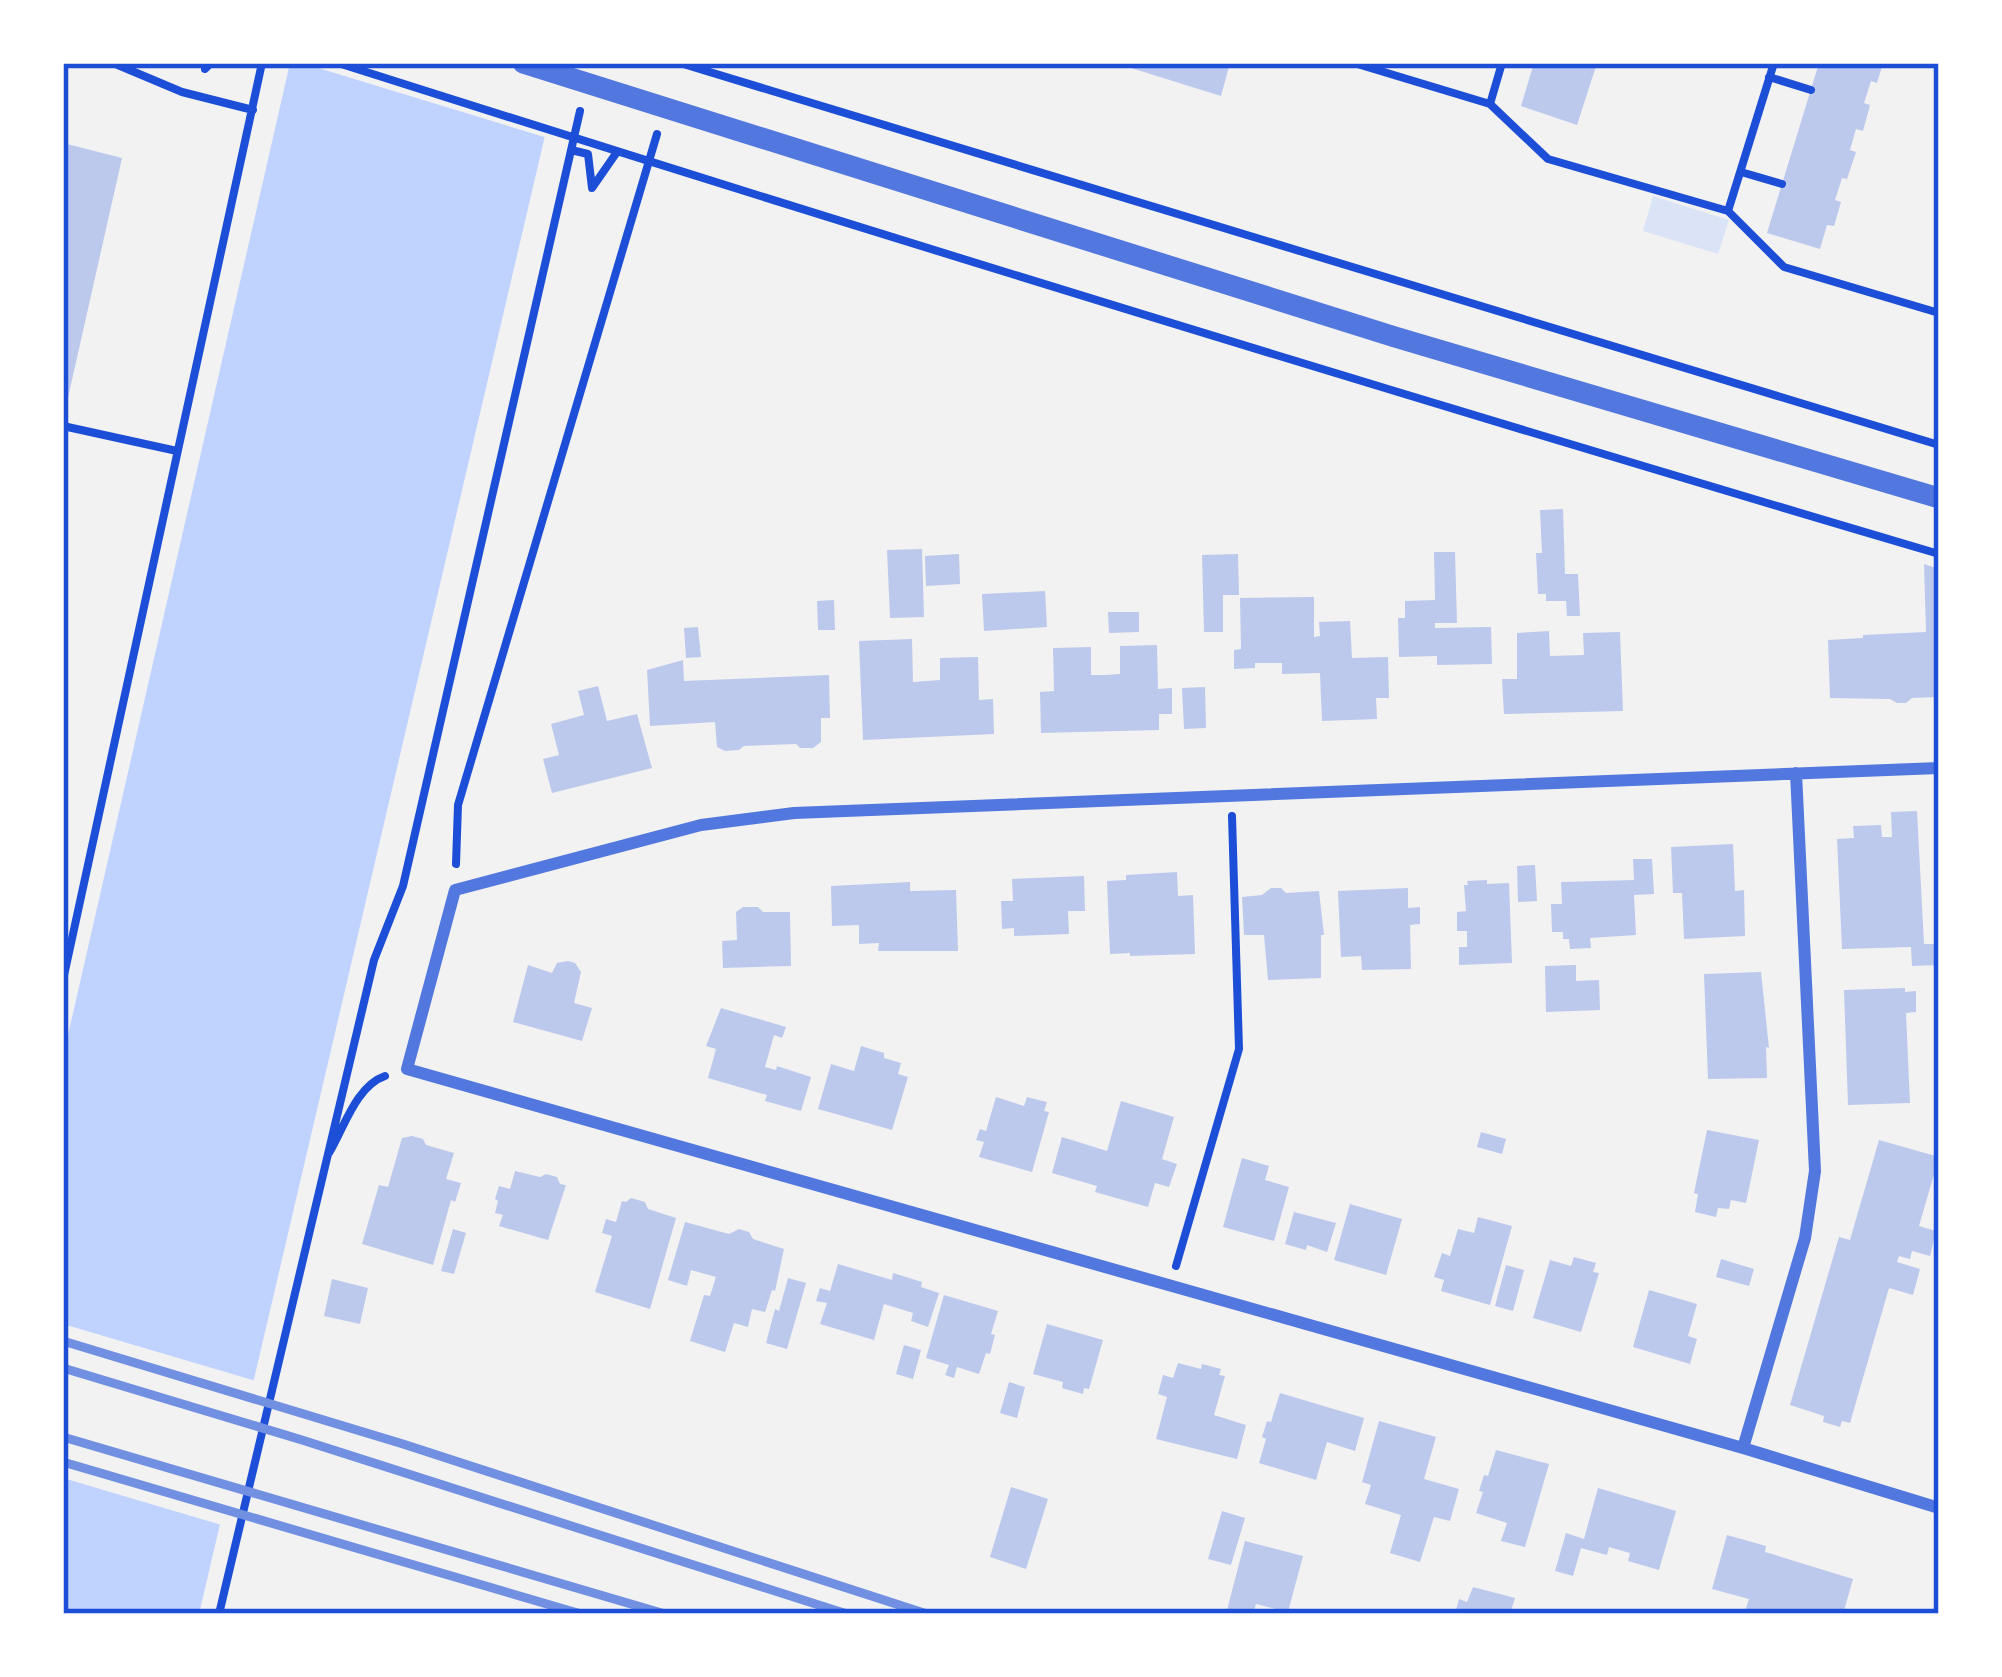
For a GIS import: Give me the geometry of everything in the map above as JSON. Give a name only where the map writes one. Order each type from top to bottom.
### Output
[{"type":"street","points":[[523,63],[1394,337],[1939,497]]},
{"type":"street","points":[[1939,768],[794,813],[701,825],[455,890],[407,1069],[1743,1448],[1939,1508]]},
{"type":"street","points":[[1743,1448],[1805,1238],[1815,1172],[1796,773]]},
{"type":"path","points":[[113,63],[182,92],[253,110]]},
{"type":"path","points":[[63,980],[262,63]]},
{"type":"path","points":[[338,63],[1939,554]]},
{"type":"path","points":[[680,63],[1939,445]]},
{"type":"path","points":[[1354,63],[1490,104],[1548,160],[1728,212],[1784,267],[1939,314]]},
{"type":"path","points":[[1490,104],[1502,63]]},
{"type":"path","points":[[1728,212],[1774,63]]},
{"type":"path","points":[[1769,77],[1811,90]]},
{"type":"path","points":[[219,1614],[374,960],[403,886],[581,106]]},
{"type":"path","points":[[572,150],[588,154],[592,188],[617,152]]},
{"type":"path","points":[[455,890],[458,805],[649,161]]},
{"type":"path","points":[[1741,172],[1782,184]]},
{"type":"path","points":[[63,426],[177,451]]},
{"type":"path","points":[[1170,1285],[1240,1049],[1231,796]]},
{"type":"path","points":[[325,1160],[372,1080],[407,1069]]},
{"type":"shaded area","points":[[1653,196],[1729,220],[1718,254],[1643,231]]},
{"type":"water","points":[[290,63],[562,63],[199,1614],[63,1614],[63,1057]]},
{"type":"pier","points":[[302,63],[568,63],[551,139]]},
{"type":"pier","points":[[63,1324],[259,1382],[225,1526],[63,1478]]},
{"type":"building","points":[[1115,63],[1230,63],[1221,96]]},
{"type":"building","points":[[1534,63],[1597,63],[1577,125],[1521,106]]},
{"type":"building","points":[[1819,63],[1883,63],[1864,103],[1870,105],[1863,131],[1856,129],[1850,150],[1856,152],[1835,200],[1841,202],[1834,226],[1827,225],[1820,249],[1767,233]]},
{"type":"building","points":[[63,143],[122,158],[65,411],[63,411]]},
{"type":"building","points":[[1563,509],[1565,574],[1578,574],[1580,616],[1567,616],[1566,601],[1546,601],[1546,594],[1538,594],[1540,510]]},
{"type":"building","points":[[922,549],[924,617],[890,618],[887,550]]},
{"type":"building","points":[[1434,552],[1455,552],[1457,623],[1435,623],[1435,628],[1491,627],[1492,664],[1437,665],[1437,656],[1399,657],[1398,618],[1405,618],[1405,601],[1435,600]]},
{"type":"building","points":[[959,554],[960,584],[926,586],[925,556]]},
{"type":"building","points":[[1238,554],[1239,595],[1223,595],[1223,632],[1204,632],[1202,555]]},
{"type":"building","points":[[1924,564],[1939,569],[1939,697],[1912,698],[1906,703],[1830,698],[1828,640],[1926,632]]},
{"type":"building","points":[[1045,591],[1047,627],[984,631],[982,594]]},
{"type":"building","points":[[1314,597],[1314,637],[1320,636],[1319,622],[1350,621],[1352,658],[1388,657],[1389,698],[1376,698],[1377,719],[1322,721],[1320,673],[1282,674],[1282,663],[1234,669],[1234,650],[1241,649],[1240,598]]},
{"type":"building","points":[[834,600],[835,630],[818,630],[817,601]]},
{"type":"building","points":[[1108,612],[1139,612],[1139,632],[1109,633]]},
{"type":"building","points":[[698,627],[701,657],[686,658],[684,628]]},
{"type":"building","points":[[1549,631],[1550,656],[1584,655],[1583,633],[1620,632],[1623,711],[1504,714],[1502,679],[1517,679],[1517,633]]},
{"type":"building","points":[[912,639],[913,682],[940,680],[940,658],[978,657],[979,700],[993,699],[994,734],[863,740],[859,641]]},
{"type":"building","points":[[1157,645],[1158,689],[1172,688],[1172,714],[1159,714],[1159,730],[1041,733],[1040,692],[1054,691],[1053,648],[1091,647],[1091,675],[1106,675],[1120,674],[1120,646]]},
{"type":"building","points":[[683,660],[684,681],[829,675],[830,718],[821,718],[821,742],[813,748],[796,744],[725,751],[717,747],[715,722],[650,726],[647,670]]},
{"type":"building","points":[[598,686],[607,721],[637,714],[652,768],[552,793],[543,759],[559,755],[551,724],[584,715],[578,691]]},
{"type":"building","points":[[1205,687],[1206,728],[1184,729],[1182,688]]},
{"type":"building","points":[[1917,811],[1924,944],[1939,944],[1939,965],[1912,966],[1911,947],[1842,949],[1837,839],[1854,838],[1853,826],[1881,825],[1882,837],[1892,837],[1891,812]]},
{"type":"building","points":[[1733,844],[1735,891],[1744,890],[1745,936],[1684,939],[1682,893],[1673,893],[1671,847]]},
{"type":"building","points":[[1633,859],[1652,859],[1654,894],[1634,895],[1636,935],[1590,938],[1591,948],[1570,949],[1563,932],[1552,932],[1551,904],[1562,904],[1561,882],[1634,880]]},
{"type":"building","points":[[1535,865],[1537,901],[1518,902],[1517,866]]},
{"type":"building","points":[[1177,872],[1178,896],[1193,895],[1195,954],[1110,954],[1107,881]]},
{"type":"building","points":[[1084,876],[1085,911],[1068,911],[1069,934],[1014,936],[1014,928],[1002,929],[1001,901],[1013,901],[1012,879]]},
{"type":"building","points":[[1487,880],[1487,884],[1509,883],[1512,963],[1459,965],[1459,947],[1467,947],[1467,931],[1457,931],[1457,912],[1466,911],[1464,885]]},
{"type":"building","points":[[910,882],[910,891],[956,890],[958,951],[878,951],[879,943],[859,944],[859,925],[832,926],[831,886]]},
{"type":"building","points":[[1271,888],[1286,893],[1319,891],[1324,935],[1321,978],[1268,980],[1264,935],[1244,935],[1242,897],[1262,895]]},
{"type":"building","points":[[1408,888],[1408,908],[1420,907],[1420,924],[1410,925],[1411,969],[1362,970],[1361,956],[1341,957],[1338,891]]},
{"type":"building","points":[[743,907],[790,912],[791,966],[723,968],[722,941],[737,940],[736,912]]},
{"type":"building","points":[[568,961],[581,972],[574,1003],[592,1008],[582,1041],[513,1022],[528,965],[552,973],[557,963]]},
{"type":"building","points":[[1576,965],[1576,981],[1599,980],[1600,1010],[1546,1012],[1545,966]]},
{"type":"building","points":[[1761,972],[1769,1048],[1767,1078],[1708,1079],[1704,974]]},
{"type":"building","points":[[1905,988],[1905,992],[1916,991],[1916,1012],[1906,1013],[1910,1103],[1848,1105],[1844,990]]},
{"type":"building","points":[[721,1008],[786,1027],[782,1038],[774,1035],[765,1067],[811,1077],[801,1111],[765,1101],[767,1095],[708,1078],[716,1049],[706,1046]]},
{"type":"building","points":[[861,1046],[901,1063],[898,1074],[908,1077],[892,1130],[818,1109],[831,1064],[854,1071]]},
{"type":"building","points":[[996,1097],[1024,1106],[1027,1097],[1047,1102],[1044,1111],[1049,1112],[1032,1172],[979,1157],[984,1142],[976,1140],[980,1129],[986,1131]]},
{"type":"building","points":[[1121,1101],[1174,1117],[1162,1159],[1177,1164],[1169,1187],[1155,1183],[1148,1207],[1052,1173],[1062,1137],[1107,1151]]},
{"type":"building","points":[[1707,1130],[1759,1140],[1746,1203],[1731,1200],[1729,1209],[1718,1208],[1716,1217],[1695,1212],[1698,1194],[1694,1193]]},
{"type":"building","points":[[1481,1132],[1506,1139],[1502,1154],[1477,1147]]},
{"type":"building","points":[[412,1136],[454,1153],[446,1179],[461,1183],[455,1202],[451,1200],[433,1265],[362,1244],[379,1185],[388,1187],[402,1138]]},
{"type":"building","points":[[1879,1140],[1939,1157],[1919,1226],[1936,1231],[1930,1256],[1912,1251],[1910,1259],[1899,1256],[1897,1262],[1920,1269],[1913,1295],[1889,1288],[1850,1423],[1842,1421],[1840,1427],[1823,1422],[1824,1416],[1790,1405],[1839,1237],[1850,1240]]},
{"type":"building","points":[[1242,1158],[1269,1166],[1265,1180],[1289,1187],[1274,1241],[1223,1227]]},
{"type":"building","points":[[515,1171],[557,1177],[566,1185],[548,1240],[499,1226],[503,1215],[495,1213],[495,1199],[499,1186],[510,1189]]},
{"type":"building","points":[[631,1198],[676,1218],[650,1309],[595,1292],[612,1236],[602,1233],[606,1219],[616,1222],[622,1201]]},
{"type":"building","points":[[1350,1204],[1402,1219],[1386,1275],[1334,1260]]},
{"type":"building","points":[[1294,1212],[1336,1223],[1327,1252],[1285,1244]]},
{"type":"building","points":[[1478,1217],[1512,1226],[1490,1305],[1441,1291],[1444,1280],[1434,1277],[1442,1253],[1450,1256],[1458,1229],[1474,1233]]},
{"type":"building","points":[[685,1222],[729,1234],[739,1229],[784,1249],[765,1312],[752,1309],[748,1327],[734,1323],[725,1352],[690,1341],[704,1295],[710,1296],[716,1277],[691,1270],[687,1286],[668,1280]]},
{"type":"building","points":[[453,1229],[466,1233],[454,1274],[441,1271]]},
{"type":"building","points":[[1574,1257],[1596,1263],[1593,1272],[1599,1273],[1581,1332],[1533,1318],[1550,1260],[1571,1266]]},
{"type":"building","points":[[1721,1259],[1754,1269],[1749,1286],[1716,1277]]},
{"type":"building","points":[[838,1264],[892,1280],[893,1273],[939,1293],[928,1327],[911,1321],[913,1313],[884,1304],[874,1340],[820,1324],[827,1303],[816,1301],[820,1288],[830,1291]]},
{"type":"building","points":[[1506,1265],[1524,1270],[1513,1311],[1495,1306]]},
{"type":"building","points":[[788,1278],[806,1283],[787,1349],[766,1343]]},
{"type":"building","points":[[332,1279],[368,1288],[360,1324],[324,1316]]},
{"type":"building","points":[[1649,1290],[1697,1304],[1688,1336],[1697,1339],[1690,1364],[1633,1347]]},
{"type":"building","points":[[944,1295],[998,1311],[990,1354],[986,1353],[979,1374],[957,1367],[954,1378],[945,1375],[949,1365],[926,1358]]},
{"type":"building","points":[[1047,1324],[1103,1340],[1089,1389],[1084,1388],[1083,1394],[1062,1388],[1063,1382],[1033,1374]]},
{"type":"building","points":[[904,1345],[921,1350],[913,1379],[896,1374]]},
{"type":"building","points":[[1178,1363],[1221,1369],[1219,1375],[1225,1376],[1214,1415],[1246,1425],[1237,1459],[1156,1439],[1167,1397],[1158,1394],[1163,1375],[1173,1378]]},
{"type":"building","points":[[1009,1382],[1025,1387],[1017,1418],[1000,1413]]},
{"type":"building","points":[[1280,1393],[1364,1418],[1355,1451],[1327,1442],[1316,1480],[1259,1463],[1266,1439],[1262,1437]]},
{"type":"building","points":[[1379,1421],[1436,1437],[1424,1479],[1459,1489],[1450,1521],[1434,1517],[1420,1562],[1390,1553],[1401,1515],[1365,1504],[1371,1485],[1362,1482]]},
{"type":"building","points":[[1496,1450],[1549,1464],[1525,1547],[1501,1541],[1507,1523],[1476,1513],[1484,1475],[1488,1476]]},
{"type":"building","points":[[1011,1487],[1048,1499],[1026,1569],[990,1557]]},
{"type":"building","points":[[1598,1488],[1676,1511],[1659,1570],[1628,1561],[1630,1553],[1609,1547],[1607,1555],[1581,1548],[1573,1576],[1555,1571],[1566,1533],[1584,1539]]},
{"type":"building","points":[[1222,1511],[1245,1518],[1231,1565],[1208,1559]]},
{"type":"building","points":[[1727,1535],[1853,1579],[1843,1614],[1755,1614],[1745,1611],[1749,1599],[1712,1589]]},
{"type":"building","points":[[1245,1541],[1303,1556],[1288,1612],[1256,1604],[1253,1614],[1226,1614]]},
{"type":"building","points":[[1473,1587],[1515,1598],[1510,1614],[1455,1614],[1459,1599],[1467,1602]]},
{"type":"railway","points":[[63,1341],[403,1444],[927,1614]]},
{"type":"railway","points":[[63,1368],[847,1614]]},
{"type":"railway","points":[[63,1437],[665,1614]]},
{"type":"railway","points":[[63,1462],[581,1614]]}]
